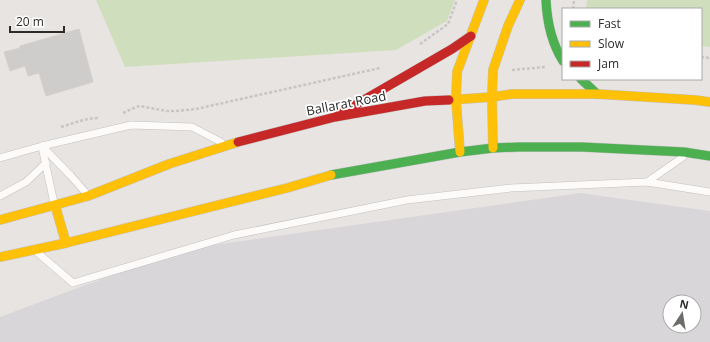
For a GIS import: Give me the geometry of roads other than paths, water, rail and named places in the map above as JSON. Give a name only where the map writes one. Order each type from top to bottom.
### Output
[{"type":"main road","points":[[460,152],[456,100],[458,72],[484,0]]},
{"type":"main road","points":[[493,148],[493,70],[508,26],[520,0]]},
{"type":"main road","points":[[546,0],[546,13],[549,29],[554,44],[562,59]]},
{"type":"main road","points":[[335,117],[452,49],[471,36]]},
{"type":"main road","points":[[582,80],[597,94]]},
{"type":"main road","name":"Ballarat Road","points":[[0,220],[88,196],[170,164],[227,145],[335,117],[425,101],[456,100],[512,94],[597,94],[710,102]]},
{"type":"main road","points":[[0,257],[66,243],[287,188],[333,174],[460,152],[493,148],[582,147],[689,153],[710,156]]},
{"type":"main road","points":[[55,205],[66,243]]},
{"type":"lane","points":[[0,158],[42,146],[131,125],[192,127],[227,145]]},
{"type":"lane","points":[[42,146],[55,205]]},
{"type":"lane","points":[[42,146],[72,176],[88,196]]},
{"type":"lane","points":[[647,182],[689,153]]},
{"type":"lane","points":[[0,196],[26,182],[46,163]]},
{"type":"lane","points":[[35,250],[73,283],[234,235],[407,200],[511,188],[647,182],[710,192]]}]
